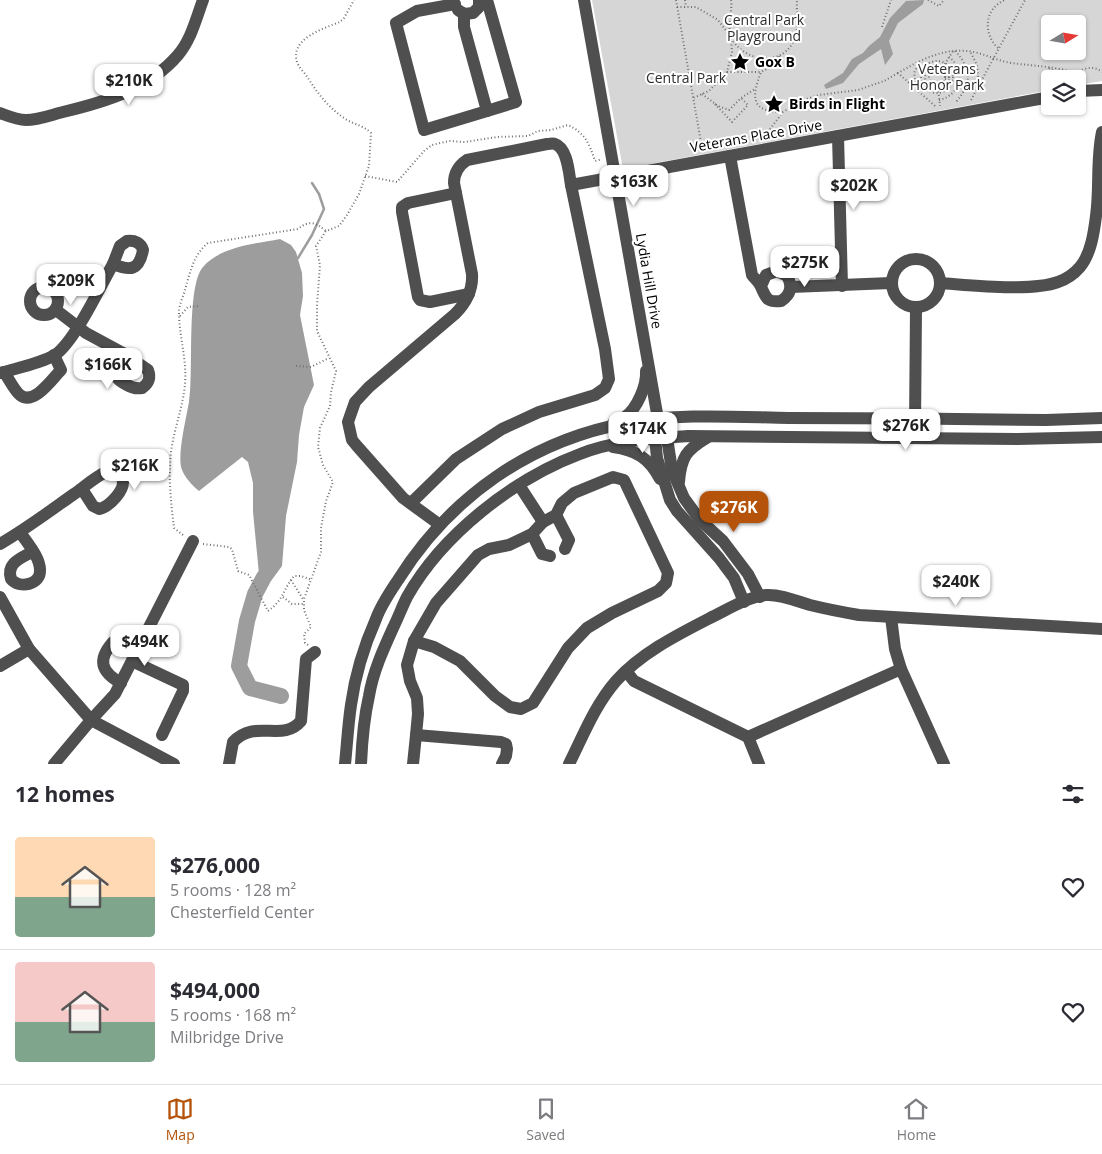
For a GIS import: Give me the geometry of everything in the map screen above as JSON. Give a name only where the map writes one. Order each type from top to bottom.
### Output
[{"type":"street","points":[[0,114],[26,120],[43,118],[114,97],[151,79],[166,68],[179,54],[187,41],[203,0]]},
{"type":"street","points":[[486,0],[516,102],[424,130],[396,23],[417,11],[456,2],[458,11],[464,14],[475,12],[486,0]]},
{"type":"street","name":"Lydia Hill Drive","points":[[584,0],[661,438]]},
{"type":"street","points":[[464,14],[464,27],[487,111]]},
{"type":"street","points":[[1086,91],[1102,90]]},
{"type":"street","name":"Veterans Place Drive","points":[[571,186],[1041,99]]},
{"type":"street","points":[[940,283],[1010,287],[1046,285],[1069,277],[1080,267],[1087,255],[1096,216],[1097,169],[1102,132]]},
{"type":"street","points":[[838,136],[842,286]]},
{"type":"street","points":[[411,503],[456,459],[502,429],[539,412],[596,395],[605,388],[609,380],[605,349],[566,158],[561,148],[556,144],[547,144],[467,160],[458,167],[454,183],[472,274],[473,284],[469,294],[462,307],[455,314],[355,402],[348,422],[352,440],[403,498],[440,525]]},
{"type":"street","points":[[730,156],[752,275],[761,286],[765,296],[775,302],[786,298],[791,287],[787,276],[777,271],[766,275],[761,286]]},
{"type":"street","points":[[456,193],[408,203],[402,208],[402,212],[420,300],[430,302],[469,294]]},
{"type":"street","points":[[918,258],[926,260],[933,265],[938,272],[940,283],[937,296],[932,302],[916,308],[902,303],[896,298],[891,283],[896,268],[902,262],[918,258]]},
{"type":"street","points":[[54,355],[61,370],[34,397],[27,398],[18,394],[2,373],[54,355],[67,343],[113,264]]},
{"type":"street","points":[[791,287],[891,283]]},
{"type":"street","points":[[915,437],[916,308]]},
{"type":"street","points":[[56,310],[78,327],[123,354]]},
{"type":"street","points":[[345,764],[355,684],[376,616],[411,560],[457,507],[515,464],[538,451],[597,430],[626,417],[641,396],[647,377],[643,336]]},
{"type":"street","points":[[597,430],[627,423],[694,417],[1046,420],[1102,418]]},
{"type":"street","points":[[678,485],[680,466],[685,454],[693,446],[710,436]]},
{"type":"street","points":[[361,764],[368,696],[381,653],[407,597],[431,562],[486,507],[536,473],[580,453],[634,440],[710,436],[1018,439],[1102,437]]},
{"type":"street","points":[[661,438],[684,498],[700,520],[723,541],[748,574],[760,597]]},
{"type":"street","points":[[661,438],[657,458],[665,487]]},
{"type":"street","points":[[603,446],[627,449],[643,456],[657,473],[677,511],[719,558],[734,578],[744,602]]},
{"type":"street","points":[[413,764],[418,714],[417,698],[410,681],[407,665],[414,641],[436,602],[478,556],[490,549],[509,545],[532,534],[543,522],[556,515],[562,502],[574,492],[613,477],[624,480],[668,572],[666,583],[658,591],[612,613],[587,628],[568,648],[533,703],[521,709],[510,707],[495,696],[460,661],[434,647],[414,641]]},
{"type":"street","points":[[519,484],[543,522]]},
{"type":"street","points":[[0,544],[82,489]]},
{"type":"street","points":[[556,515],[570,540],[565,549]]},
{"type":"street","points":[[20,532],[32,552]]},
{"type":"street","points":[[532,534],[542,554],[550,556]]},
{"type":"street","points":[[54,764],[115,694],[193,541]]},
{"type":"street","points":[[569,764],[601,702],[626,671],[657,647],[690,628],[744,602],[766,595],[859,615],[1102,629]]},
{"type":"street","points":[[0,597],[29,649],[91,720],[174,764]]},
{"type":"street","points":[[892,617],[895,649],[901,669],[944,764]]},
{"type":"street","points":[[121,684],[111,678],[102,663],[102,657],[113,642],[118,640],[128,642],[139,649]]},
{"type":"street","points":[[0,666],[29,649]]},
{"type":"street","points":[[230,764],[233,742],[247,731],[278,731],[291,728],[301,721],[306,659],[315,652]]},
{"type":"street","points":[[132,661],[183,685],[183,691],[162,735]]},
{"type":"street","points":[[748,737],[901,669]]},
{"type":"street","points":[[626,671],[634,681],[748,737],[759,764]]},
{"type":"street","points":[[416,735],[501,742],[506,744],[507,749],[502,764]]},
{"type":"path","points":[[315,652],[305,643],[304,634],[311,627],[304,610],[304,599],[321,552],[320,528],[326,501],[333,482],[323,466],[318,447],[320,428],[330,406],[336,371],[317,331],[320,265],[316,246],[326,231],[339,226],[359,194],[369,166],[371,133],[367,129],[346,119],[328,105],[317,93],[297,64],[295,52],[303,40],[340,22],[354,0]]},
{"type":"path","points":[[676,0],[702,148]]},
{"type":"path","points":[[685,0],[686,7]]},
{"type":"path","points":[[693,98],[713,88],[727,72],[732,52],[730,24],[733,9],[731,0]]},
{"type":"path","points":[[677,7],[696,7],[718,20],[739,48],[749,56],[765,58],[779,56],[788,50],[794,41],[798,28],[797,0]]},
{"type":"path","points":[[882,27],[891,0]]},
{"type":"path","points":[[928,0],[939,6],[944,0]]},
{"type":"path","points":[[998,48],[992,40],[988,20],[992,9],[1005,0]]},
{"type":"path","points":[[971,100],[1025,0]]},
{"type":"path","points":[[942,68],[954,51]]},
{"type":"path","points":[[954,51],[962,58],[966,67],[967,84],[956,102]]},
{"type":"path","points":[[759,138],[770,130],[782,112],[803,100],[819,95],[858,90],[898,74],[921,60],[938,53],[954,51],[971,52],[1014,63],[1047,66],[1064,70]]},
{"type":"path","points":[[971,52],[977,65],[979,84]]},
{"type":"path","points":[[727,72],[761,72],[777,64],[780,59],[779,56]]},
{"type":"path","points":[[939,100],[954,92],[960,82],[960,71],[949,57]]},
{"type":"path","points":[[916,86],[914,73],[921,60]]},
{"type":"path","points":[[934,61],[946,62],[953,71],[953,80],[947,90],[938,93],[929,91],[922,83],[922,71],[926,64],[934,61]]},
{"type":"path","points":[[926,64],[931,69]]},
{"type":"path","points":[[936,65],[942,68],[948,72],[944,87],[932,88],[926,74],[936,65]]},
{"type":"path","points":[[1098,69],[1102,65]]},
{"type":"path","points":[[1047,66],[1053,70]]},
{"type":"path","points":[[1083,70],[1087,68],[1098,69],[1102,72]]},
{"type":"path","points":[[761,72],[754,89],[756,102],[761,109],[769,112],[782,112]]},
{"type":"path","points":[[898,74],[935,106]]},
{"type":"path","points":[[947,79],[967,84],[979,84]]},
{"type":"path","points":[[912,87],[928,81]]},
{"type":"path","points":[[938,87],[940,106]]},
{"type":"path","points":[[702,94],[729,110],[754,89]]},
{"type":"path","points":[[713,102],[732,122],[748,105],[741,98]]},
{"type":"path","points":[[312,580],[301,576],[294,576],[283,597],[268,611],[249,575],[238,571],[232,549],[229,547],[200,544],[174,528],[171,452],[185,384],[185,355],[179,310],[188,272],[202,248],[208,243],[298,229],[306,223],[312,223],[326,231]]},
{"type":"path","points":[[180,316],[188,307],[199,306]]},
{"type":"path","points":[[296,366],[310,367],[329,358]]},
{"type":"path","points":[[291,580],[304,599]]},
{"type":"path","points":[[283,597],[292,604],[304,604]]},
{"type":"green space","name":"Central Park","points":[[592,0],[1102,0],[1102,81],[1086,84],[1086,70],[1041,70],[1041,92],[623,169]]},
{"type":"shaded area","points":[[924,0],[923,4],[898,23],[889,41],[893,54],[885,65],[881,49],[859,64],[843,83],[826,89],[824,85],[843,73],[852,59],[863,53],[880,37],[890,18],[906,1]]},
{"type":"shaded area","points":[[280,239],[291,245],[296,252],[302,273],[303,296],[300,315],[314,385],[304,407],[299,435],[297,462],[286,516],[282,566],[271,581],[259,574],[253,512],[253,483],[248,462],[242,457],[199,491],[188,481],[182,471],[180,460],[189,402],[192,310],[198,277],[203,267],[219,254],[239,247]]},
{"type":"waterway","points":[[298,258],[312,235],[324,209],[319,194],[312,183]]},
{"type":"waterway","points":[[264,577],[255,594],[247,621],[239,666],[250,688],[281,696]]},
{"type":"place","name":"Gox B","points":[[740,62]]},
{"type":"place","name":"Birds in Flight","points":[[774,104]]},
{"type":"park label","name":"Central Park Playground","points":[[764,28]]},
{"type":"park label","name":"Veterans Honor Park","points":[[947,78]]}]
